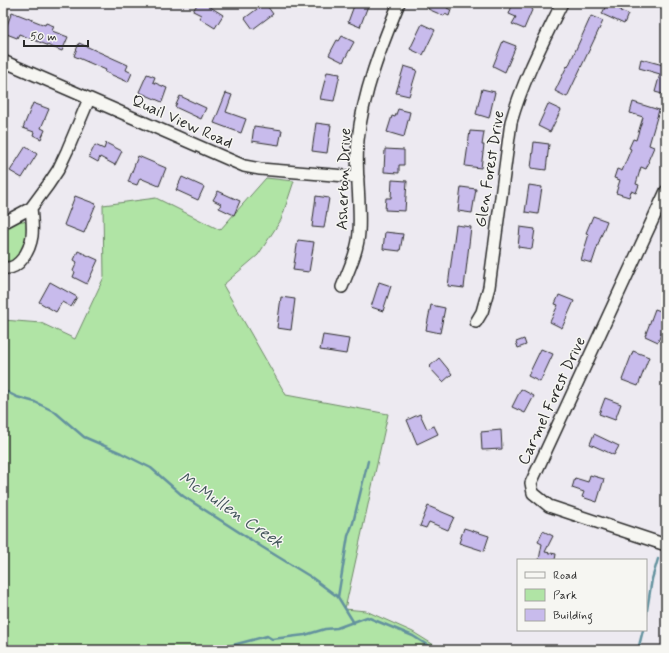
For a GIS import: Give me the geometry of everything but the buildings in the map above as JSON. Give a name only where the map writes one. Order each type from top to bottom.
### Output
[{"type":"street","name":"Asherton Drive","points":[[342,287],[355,254],[359,232],[358,139],[366,98],[384,40],[399,3]]},
{"type":"street","name":"Glen Forest Drive","points":[[476,322],[482,312],[489,287],[511,122],[518,97],[562,3]]},
{"type":"street","name":"Quail View Road","points":[[3,61],[244,166],[260,169],[358,177]]},
{"type":"street","points":[[3,223],[31,208],[48,185],[58,170],[89,99]]},
{"type":"street","name":"Carmel Forest Drive","points":[[666,192],[531,483],[533,493],[549,506],[666,545]]},
{"type":"street","points":[[3,268],[11,268],[18,264],[24,257],[32,238],[31,208]]},
{"type":"green space","points":[[266,178],[294,181],[281,220],[258,255],[223,285],[286,395],[388,414],[345,609],[366,611],[413,632],[442,650],[3,650],[3,320],[41,323],[75,339],[104,277],[103,205],[156,198],[220,230]]},
{"type":"green space","points":[[17,221],[24,221],[27,224],[25,244],[13,261],[3,261],[3,229]]},
{"type":"waterway","name":"McMullen Creek","points":[[3,390],[17,397],[35,402],[55,412],[84,437],[151,468],[183,496],[311,577],[338,597],[354,623]]},
{"type":"waterway","points":[[338,597],[348,536],[353,523],[368,461]]},
{"type":"waterway","points":[[664,535],[666,524]]},
{"type":"waterway","points":[[647,610],[652,579],[658,559]]},
{"type":"waterway","points":[[214,650],[267,636],[272,639],[305,635],[325,629],[337,628],[367,617],[413,636],[435,650]]},
{"type":"waterway","points":[[638,650],[643,631]]}]
